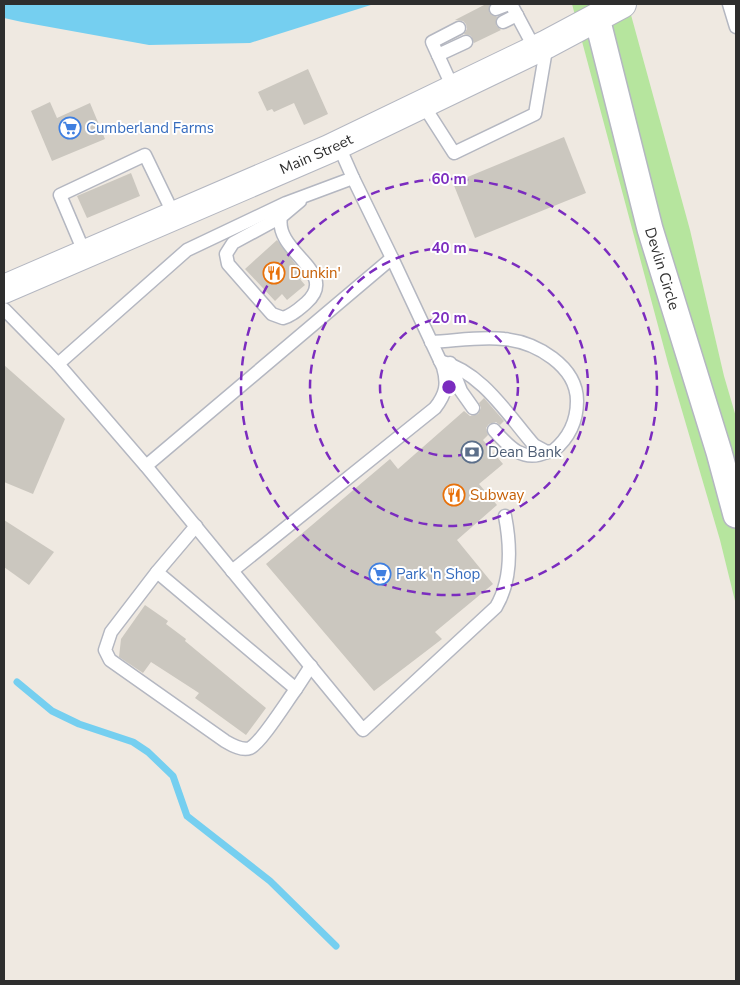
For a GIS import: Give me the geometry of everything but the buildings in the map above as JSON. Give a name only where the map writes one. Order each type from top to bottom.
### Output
[{"type":"main road","name":"Main Street","points":[[4,289],[338,144],[541,46],[622,4]]},
{"type":"street","name":"Devlin Circle","points":[[597,18],[650,229],[719,452],[736,516]]},
{"type":"lane","points":[[422,103],[454,153],[535,114],[541,46],[510,4],[496,9]]},
{"type":"lane","points":[[729,4],[736,27]]},
{"type":"lane","points":[[503,22],[517,15]]},
{"type":"lane","points":[[453,88],[432,42],[459,28]]},
{"type":"lane","points":[[438,55],[466,42]]},
{"type":"lane","points":[[338,144],[431,342],[473,408]]},
{"type":"lane","points":[[85,254],[60,195],[145,155],[174,216]]},
{"type":"lane","points":[[58,364],[187,250],[235,226],[306,195],[353,178]]},
{"type":"lane","points":[[281,217],[280,227],[285,240],[313,273],[317,285],[313,297],[294,313],[283,318],[272,314],[233,270],[226,258],[228,249],[234,243],[281,217],[306,195]]},
{"type":"lane","points":[[146,466],[392,258]]},
{"type":"lane","points":[[4,308],[58,364],[146,466],[363,730],[496,607],[502,596],[509,565],[509,542],[505,516]]},
{"type":"lane","points":[[431,342],[505,339],[536,349],[565,369],[577,391],[575,419],[570,434],[553,451],[532,456],[524,455],[511,448],[494,430]]},
{"type":"lane","points":[[445,362],[473,375],[534,445],[547,452]]},
{"type":"lane","points":[[232,571],[435,408],[445,392],[447,382],[445,362]]},
{"type":"lane","points":[[196,526],[157,572],[111,632],[105,650],[110,660],[225,741],[244,749],[250,748],[261,738],[311,666]]},
{"type":"lane","points":[[157,572],[296,689]]},
{"type":"green space","points":[[572,4],[628,4],[690,230],[724,376],[736,417],[736,605],[720,540],[668,363]]},
{"type":"water","points":[[4,4],[374,4],[250,43],[149,45],[4,18]]},
{"type":"waterway","points":[[17,682],[52,711],[79,724],[133,742],[148,752],[173,776],[187,816],[270,881],[336,946]]},
{"type":"place","name":"Cumberland Farms","points":[[70,128]]},
{"type":"place","name":"Dunkin'","points":[[274,273]]},
{"type":"place","name":"Dean Bank","points":[[472,452]]},
{"type":"place","name":"Subway","points":[[454,495]]},
{"type":"place","name":"Park 'n Shop","points":[[380,574]]}]
